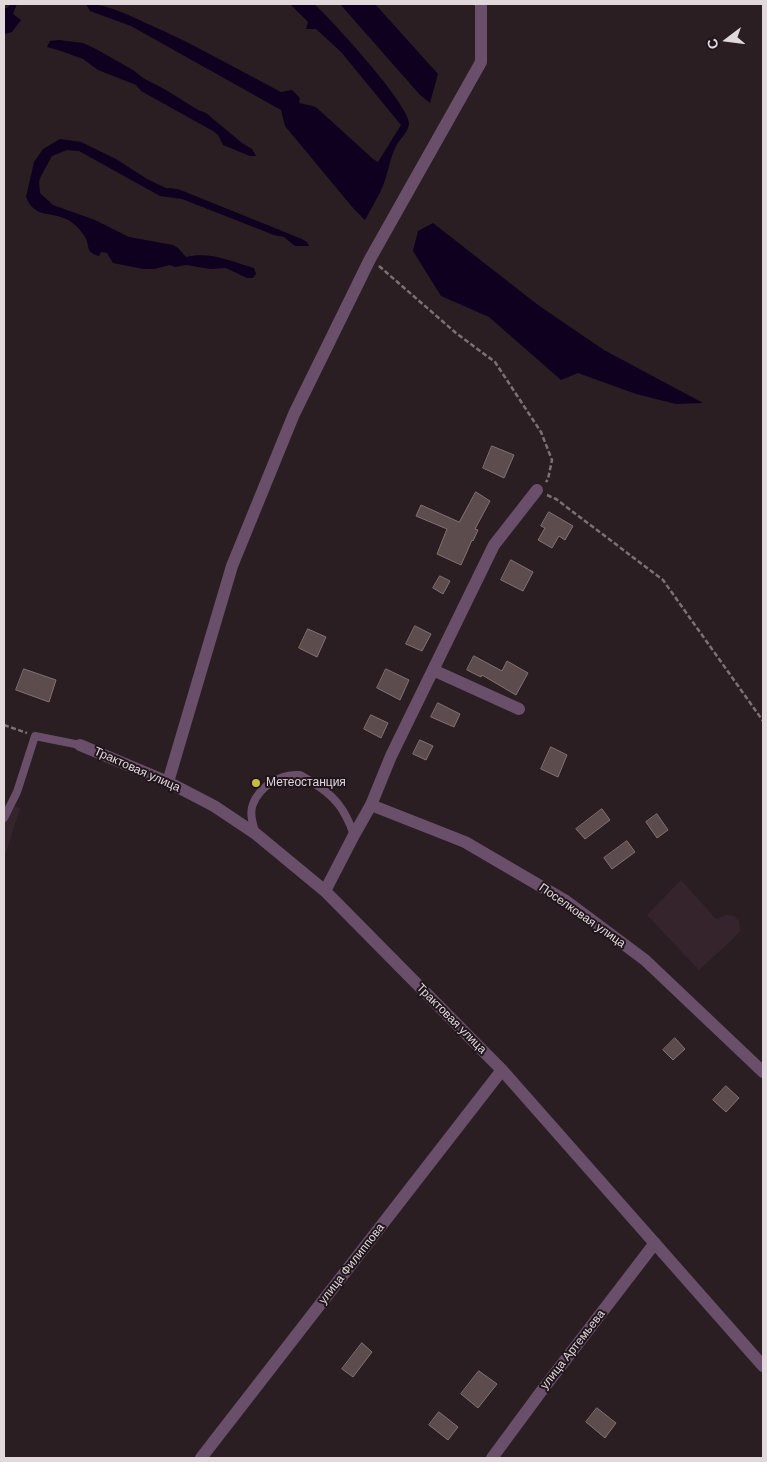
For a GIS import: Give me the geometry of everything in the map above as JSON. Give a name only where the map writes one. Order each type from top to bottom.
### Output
[{"type":"street","points":[[168,782],[232,566],[294,414],[370,259],[481,62],[481,4]]},
{"type":"street","points":[[325,891],[371,805],[391,756],[494,545],[537,490]]},
{"type":"street","points":[[433,670],[519,709]]},
{"type":"street","name":"Трактовая улица","points":[[80,745],[168,782],[214,806],[256,834],[325,891],[502,1070],[763,1366]]},
{"type":"street","name":"Поселковая улица","points":[[371,805],[465,842],[566,901],[645,960],[763,1072]]},
{"type":"street","name":"улица Филиппова","points":[[201,1458],[502,1070]]},
{"type":"street","name":"улица Артемьева","points":[[492,1458],[655,1243]]},
{"type":"lane","points":[[4,818],[17,792],[35,736],[80,745]]},
{"type":"lane","points":[[256,834],[252,824],[252,805],[264,787],[281,778],[300,775],[326,790],[339,804],[349,820],[354,835]]},
{"type":"path","points":[[370,259],[456,332],[495,362],[541,432],[552,460],[548,479],[537,490],[556,499],[663,580],[763,721]]},
{"type":"path","points":[[4,725],[35,736]]},
{"type":"shaded area","points":[[11,4],[17,4],[13,14],[21,20],[12,32],[4,34],[4,8]]},
{"type":"shaded area","points":[[86,4],[110,8],[125,14],[182,40],[281,92],[292,90],[300,98],[299,103],[317,108],[378,162],[401,125],[341,52],[316,29],[306,29],[308,22],[290,4],[314,4],[336,26],[383,81],[396,98],[409,123],[406,132],[394,151],[383,186],[365,220],[285,126],[281,110],[131,26],[90,11]]},
{"type":"shaded area","points":[[340,4],[375,4],[438,74],[430,103],[420,95]]},
{"type":"shaded area","points":[[59,40],[83,43],[133,70],[143,78],[206,113],[252,149],[256,156],[250,156],[223,145],[218,135],[213,131],[141,91],[136,85],[98,70],[83,59],[47,47],[50,41]]},
{"type":"shaded area","points":[[60,139],[81,142],[116,159],[147,179],[166,188],[178,189],[302,239],[309,246],[295,246],[284,237],[274,235],[182,199],[160,196],[79,151],[67,150],[52,156],[39,182],[40,193],[53,205],[95,220],[129,237],[173,245],[186,257],[204,255],[221,258],[254,268],[256,274],[253,278],[247,278],[226,268],[210,269],[186,265],[175,267],[170,265],[154,269],[143,269],[113,263],[107,253],[101,252],[99,256],[90,252],[86,239],[71,222],[60,217],[38,212],[26,197],[34,162],[43,149]]},
{"type":"shaded area","points":[[433,223],[538,305],[604,350],[703,403],[676,404],[636,394],[578,373],[561,380],[489,317],[441,296],[413,251],[418,231]]},
{"type":"shaded area","points":[[4,803],[20,808],[4,859]]},
{"type":"shaded area","points":[[681,880],[716,919],[726,915],[734,916],[739,921],[740,931],[699,970],[647,915]]},
{"type":"building","points":[[492,446],[514,455],[504,478],[483,468]]},
{"type":"building","points":[[476,492],[490,501],[475,529],[478,530],[461,565],[437,554],[447,529],[416,516],[421,505],[459,522]]},
{"type":"building","points":[[549,512],[573,526],[565,540],[559,536],[552,548],[538,540],[545,528],[541,526]]},
{"type":"building","points":[[511,560],[533,572],[523,591],[501,580]]},
{"type":"building","points":[[440,576],[450,581],[443,594],[433,588]]},
{"type":"building","points":[[415,626],[431,634],[422,651],[406,644]]},
{"type":"building","points":[[308,629],[326,637],[317,657],[299,648]]},
{"type":"building","points":[[474,656],[502,671],[507,661],[528,673],[516,695],[482,675],[481,677],[467,670]]},
{"type":"building","points":[[24,669],[56,680],[49,702],[16,690]]},
{"type":"building","points":[[386,669],[409,680],[400,700],[377,688]]},
{"type":"building","points":[[438,703],[460,714],[454,727],[431,717]]},
{"type":"building","points":[[371,715],[388,723],[381,738],[364,729]]},
{"type":"building","points":[[420,740],[433,746],[426,760],[413,754]]},
{"type":"building","points":[[551,747],[567,755],[558,777],[541,769]]},
{"type":"building","points":[[602,809],[610,820],[585,839],[576,829]]},
{"type":"building","points":[[657,814],[668,830],[657,838],[646,822]]},
{"type":"building","points":[[627,841],[635,852],[612,869],[604,858]]},
{"type":"building","points":[[675,1038],[685,1049],[673,1060],[663,1050]]},
{"type":"building","points":[[726,1086],[739,1098],[726,1112],[713,1100]]},
{"type":"building","points":[[362,1343],[372,1352],[353,1377],[342,1369]]},
{"type":"building","points":[[479,1371],[497,1384],[478,1408],[461,1394]]},
{"type":"building","points":[[597,1408],[616,1423],[605,1438],[586,1422]]},
{"type":"building","points":[[439,1412],[458,1427],[448,1440],[429,1425]]},
{"type":"place","name":"Метеостанция","points":[[256,783]]}]
